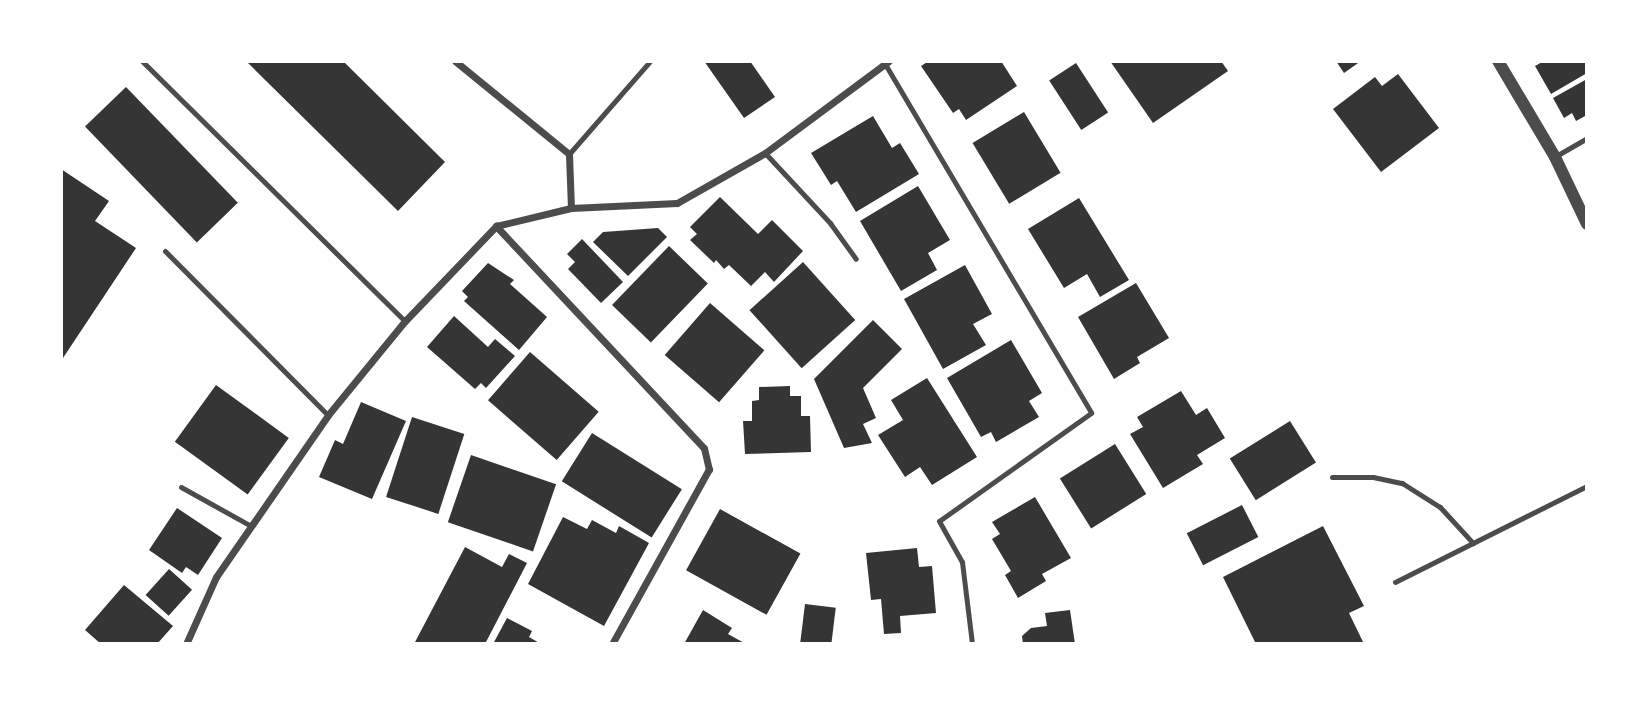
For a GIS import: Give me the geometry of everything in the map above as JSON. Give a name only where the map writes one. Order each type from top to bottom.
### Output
[{"type":"street","points":[[455,61],[569,154],[571,208]]},
{"type":"street","points":[[1498,61],[1555,157],[1587,224]]},
{"type":"street","points":[[186,644],[216,577],[328,415],[405,321],[496,226],[571,208],[677,203],[765,153],[887,63]]},
{"type":"street","points":[[496,226],[704,448],[709,469],[612,644]]},
{"type":"lane","points":[[142,61],[405,321]]},
{"type":"lane","points":[[569,154],[650,61]]},
{"type":"lane","points":[[887,63],[1091,413],[939,521],[962,562],[972,644]]},
{"type":"lane","points":[[1555,157],[1587,138]]},
{"type":"lane","points":[[765,153],[830,223],[856,259]]},
{"type":"lane","points":[[165,251],[328,415]]},
{"type":"lane","points":[[1332,477],[1373,477],[1402,483],[1440,508],[1473,543]]},
{"type":"lane","points":[[1395,582],[1587,486]]},
{"type":"lane","points":[[181,487],[251,526]]},
{"type":"building","points":[[246,61],[343,61],[445,162],[398,211]]},
{"type":"building","points":[[704,61],[750,61],[775,97],[744,118]]},
{"type":"building","points":[[929,61],[1001,61],[1017,86],[966,120],[959,109],[953,113],[921,66]]},
{"type":"building","points":[[1110,61],[1221,61],[1228,71],[1153,123]]},
{"type":"building","points":[[1336,61],[1361,61],[1344,73]]},
{"type":"building","points":[[1544,61],[1587,61],[1587,73],[1551,94],[1535,66]]},
{"type":"building","points":[[1076,63],[1108,112],[1081,130],[1049,80]]},
{"type":"building","points":[[1398,74],[1439,128],[1381,172],[1333,109],[1375,77],[1382,86]]},
{"type":"building","points":[[1587,79],[1587,115],[1576,121],[1572,113],[1564,118],[1553,98]]},
{"type":"building","points":[[126,87],[238,203],[197,242],[85,127]]},
{"type":"building","points":[[1024,112],[1061,173],[1009,204],[973,143]]},
{"type":"building","points":[[873,116],[892,148],[900,143],[919,174],[856,212],[837,181],[831,185],[811,153]]},
{"type":"building","points":[[61,169],[109,201],[95,221],[136,248],[61,361]]},
{"type":"building","points":[[918,186],[950,240],[928,253],[937,270],[901,291],[860,221]]},
{"type":"building","points":[[720,197],[758,234],[772,220],[803,251],[774,282],[765,272],[751,286],[729,265],[724,269],[716,260],[714,263],[690,240],[697,234],[690,227]]},
{"type":"building","points":[[1079,198],[1129,280],[1100,297],[1087,274],[1064,288],[1028,229]]},
{"type":"building","points":[[658,228],[667,237],[628,276],[593,242],[603,232]]},
{"type":"building","points":[[582,239],[623,282],[601,303],[568,269],[575,262],[567,254]]},
{"type":"building","points":[[669,246],[708,284],[651,342],[612,305]]},
{"type":"building","points":[[803,262],[855,320],[802,368],[749,310]]},
{"type":"building","points":[[488,263],[514,280],[510,284],[547,317],[519,350],[464,301],[468,297],[462,291]]},
{"type":"building","points":[[965,265],[992,314],[973,324],[986,345],[943,369],[904,299]]},
{"type":"building","points":[[1136,283],[1169,338],[1137,357],[1140,363],[1114,379],[1078,317]]},
{"type":"building","points":[[710,303],[764,350],[719,402],[665,355]]},
{"type":"building","points":[[454,316],[488,347],[495,339],[515,356],[486,388],[481,383],[475,389],[427,347]]},
{"type":"building","points":[[873,320],[902,349],[863,388],[876,418],[863,424],[872,443],[844,448],[814,379]]},
{"type":"building","points":[[1011,340],[1042,393],[1029,401],[1039,417],[996,442],[991,432],[981,437],[947,378]]},
{"type":"building","points":[[530,352],[599,412],[557,460],[488,400]]},
{"type":"building","points":[[927,378],[977,457],[932,485],[920,467],[905,477],[878,435],[903,420],[891,400]]},
{"type":"building","points":[[216,385],[289,438],[248,495],[175,442]]},
{"type":"building","points":[[790,386],[790,396],[801,396],[801,416],[810,416],[811,452],[745,454],[743,421],[752,421],[752,401],[759,400],[759,387]]},
{"type":"building","points":[[1181,391],[1196,415],[1207,408],[1225,438],[1197,455],[1203,464],[1163,488],[1130,434],[1143,427],[1137,417]]},
{"type":"building","points":[[361,402],[406,421],[372,499],[319,477],[335,440],[343,444]]},
{"type":"building","points":[[412,417],[464,434],[438,514],[386,497]]},
{"type":"building","points":[[1290,421],[1316,463],[1256,500],[1230,459]]},
{"type":"building","points":[[592,433],[682,489],[652,538],[562,481]]},
{"type":"building","points":[[1115,444],[1146,494],[1091,528],[1060,478]]},
{"type":"building","points":[[471,455],[556,484],[533,551],[448,522]]},
{"type":"building","points":[[1035,497],[1071,558],[1042,574],[1046,581],[1018,598],[1005,575],[1011,571],[992,539],[1000,534],[992,522]]},
{"type":"building","points":[[1242,505],[1258,537],[1203,565],[1187,533]]},
{"type":"building","points":[[177,508],[222,538],[198,575],[186,567],[182,573],[149,550]]},
{"type":"building","points":[[720,509],[800,554],[767,615],[686,570]]},
{"type":"building","points":[[563,517],[587,529],[592,520],[616,533],[619,526],[649,543],[604,626],[528,584]]},
{"type":"building","points":[[1323,526],[1364,606],[1349,613],[1364,644],[1256,644],[1223,577]]},
{"type":"building","points":[[465,547],[502,567],[509,554],[527,563],[485,644],[414,644]]},
{"type":"building","points":[[917,548],[919,567],[932,566],[936,613],[900,616],[901,633],[884,634],[881,599],[871,600],[866,553]]},
{"type":"building","points":[[169,569],[192,590],[169,616],[146,595]]},
{"type":"building","points":[[124,585],[173,626],[157,644],[101,644],[85,630]]},
{"type":"building","points":[[805,604],[836,608],[831,644],[800,644]]},
{"type":"building","points":[[703,610],[732,628],[728,634],[746,644],[684,644]]},
{"type":"building","points":[[1070,610],[1075,644],[1023,644],[1022,636],[1031,628],[1047,626],[1045,613]]},
{"type":"building","points":[[507,618],[532,631],[529,637],[541,644],[493,644]]}]
